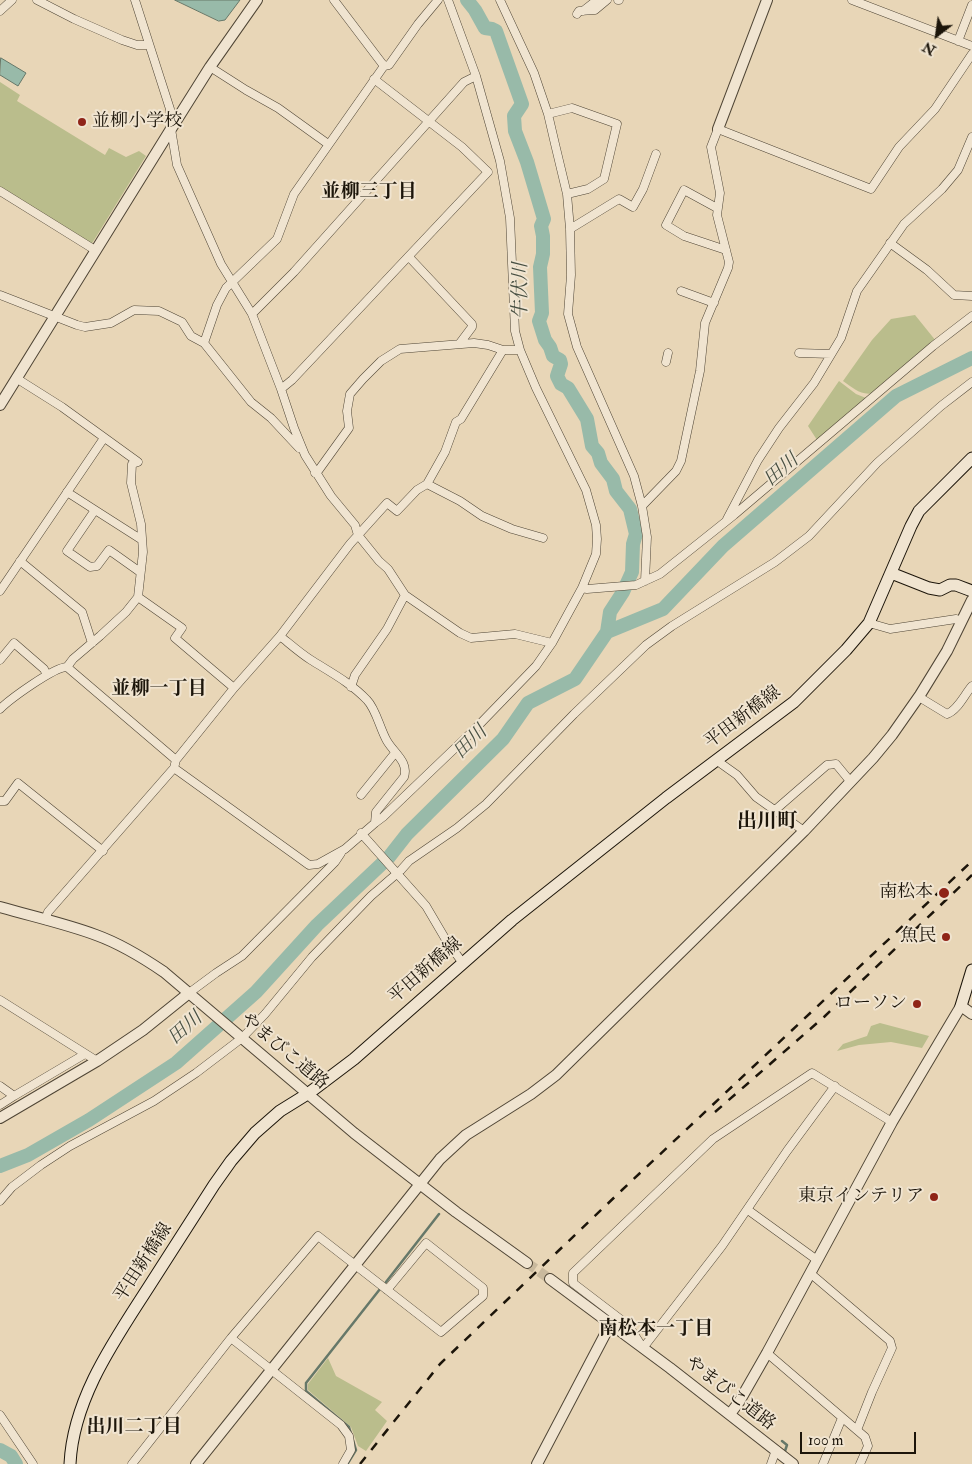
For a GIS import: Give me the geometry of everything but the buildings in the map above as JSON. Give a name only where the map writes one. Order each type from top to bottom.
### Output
[{"type":"main road","name":"平田新橋線","points":[[70,1464],[75,1428],[94,1379],[125,1324],[209,1193],[231,1160],[255,1133],[280,1111],[309,1093],[354,1059],[512,920],[716,760],[794,702],[846,650],[869,622],[919,511],[972,458]]},
{"type":"main road","points":[[891,573],[929,588],[940,590],[950,585],[956,585],[972,591]]},
{"type":"main road","points":[[961,1006],[972,970]]},
{"type":"street","points":[[0,11],[12,0]]},
{"type":"street","points":[[37,0],[122,40],[137,45],[149,45]]},
{"type":"street","points":[[135,0],[170,108],[176,165],[221,264],[252,314],[282,389],[294,428],[315,473],[355,525],[358,535],[399,583],[405,595],[460,633],[471,638],[516,634],[552,643]]},
{"type":"street","points":[[0,404],[210,67],[258,0]]},
{"type":"street","points":[[334,0],[384,66]]},
{"type":"street","points":[[204,343],[217,306],[226,288],[276,239],[294,194],[374,79],[384,66],[389,65],[418,24],[438,0]]},
{"type":"street","points":[[174,768],[309,865],[318,864],[363,835],[443,760],[528,676],[552,643],[583,588],[596,554],[596,525],[586,490],[536,388],[514,332],[510,218],[500,160],[476,76],[448,0]]},
{"type":"street","points":[[500,0],[534,73],[548,114],[567,194],[570,229],[568,314],[576,342],[634,476],[642,506],[647,538],[645,581]]},
{"type":"street","points":[[597,0],[580,12],[595,10],[607,0]]},
{"type":"street","points":[[642,506],[676,471],[680,462],[700,371],[705,323],[728,268],[729,262],[717,215],[720,193],[711,147],[767,0]]},
{"type":"street","points":[[852,0],[972,46]]},
{"type":"street","points":[[958,41],[972,5]]},
{"type":"street","points":[[718,130],[871,190],[899,147],[935,109],[972,54]]},
{"type":"street","points":[[210,67],[278,108],[328,144]]},
{"type":"street","points":[[252,314],[294,272],[464,82],[476,76]]},
{"type":"street","points":[[282,389],[488,172],[462,147],[374,79]]},
{"type":"street","points":[[548,114],[572,108],[617,124],[604,179],[588,189],[567,194]]},
{"type":"street","points":[[725,522],[758,460],[779,428],[814,384],[841,338],[857,290],[904,224],[942,189],[958,170],[972,137]]},
{"type":"street","points":[[570,229],[619,199],[633,206],[643,189],[656,154]]},
{"type":"street","points":[[717,208],[684,190],[666,225],[684,236],[726,250]]},
{"type":"street","points":[[0,191],[95,250]]},
{"type":"street","points":[[890,244],[927,270],[954,295],[972,296]]},
{"type":"street","points":[[409,257],[472,324],[472,327],[460,343]]},
{"type":"street","points":[[681,291],[714,303]]},
{"type":"street","points":[[0,294],[55,317],[85,327],[111,323],[134,310],[159,311],[182,322],[192,336],[204,343],[250,402],[271,418],[305,455]]},
{"type":"street","points":[[583,588],[587,590],[636,586],[660,574],[725,522],[918,358],[972,316]]},
{"type":"street","points":[[315,473],[349,428],[347,411],[350,394],[381,361],[400,349],[460,343],[488,345],[503,350],[520,350]]},
{"type":"street","points":[[45,920],[48,912],[174,768],[176,760],[234,688],[280,636],[358,535],[387,503],[397,511],[417,490],[426,484],[445,452],[456,422],[465,413],[503,350]]},
{"type":"street","points":[[666,362],[668,353]]},
{"type":"street","points":[[799,353],[831,354]]},
{"type":"street","points":[[16,378],[62,407],[138,462],[132,464],[131,483],[141,524],[142,540],[138,598],[126,612],[73,659],[67,667]]},
{"type":"street","points":[[0,1201],[12,1187],[41,1165],[70,1146],[154,1101],[196,1073],[241,1037],[265,1014],[312,957],[371,896],[409,861],[457,828],[486,804],[574,714],[646,645],[672,626],[775,562],[809,536],[877,463],[940,406],[972,382]]},
{"type":"street","points":[[0,591],[104,438]]},
{"type":"street","points":[[426,484],[460,501],[482,516],[512,529],[543,538]]},
{"type":"street","points":[[67,492],[142,540]]},
{"type":"street","points":[[95,510],[67,551],[90,567],[97,566],[109,550],[140,572]]},
{"type":"street","points":[[20,561],[82,612],[92,643]]},
{"type":"street","points":[[351,687],[355,674],[387,629],[405,595]]},
{"type":"street","points":[[138,598],[182,628],[175,638],[234,688]]},
{"type":"street","points":[[196,1464],[440,1159],[466,1135],[531,1094],[556,1075],[804,831],[873,758],[892,735],[948,652],[972,600]]},
{"type":"street","points":[[869,622],[890,629],[956,619]]},
{"type":"street","points":[[280,636],[310,660],[322,665],[368,701],[387,741],[405,765],[404,777],[376,812],[374,823]]},
{"type":"street","points":[[0,660],[14,643],[44,669],[48,675]]},
{"type":"street","points":[[0,710],[3,701],[62,667],[67,667],[176,760]]},
{"type":"street","points":[[919,696],[947,714],[954,711],[972,686]]},
{"type":"street","points":[[361,795],[395,753]]},
{"type":"street","points":[[716,760],[737,775],[756,797],[804,831]]},
{"type":"street","points":[[774,811],[827,765],[836,764],[850,782]]},
{"type":"street","points":[[0,801],[4,801],[18,783],[103,851]]},
{"type":"street","points":[[363,835],[426,906],[446,940],[462,962]]},
{"type":"street","points":[[0,1118],[97,1061],[192,996],[242,956],[335,862],[345,848]]},
{"type":"street","name":"やまびこ道路","points":[[0,907],[95,934],[144,958],[164,972],[354,1133],[456,1212],[527,1263]]},
{"type":"street","points":[[0,1000],[97,1061]]},
{"type":"street","points":[[730,1414],[739,1402],[767,1352],[892,1122],[961,1006],[972,1014]]},
{"type":"street","points":[[0,1105],[85,1054]]},
{"type":"street","points":[[835,1086],[787,1151],[722,1246],[643,1348],[628,1325],[574,1283],[574,1273],[713,1139],[812,1073],[835,1086],[892,1122]]},
{"type":"street","points":[[0,1086],[14,1096]]},
{"type":"street","points":[[748,1210],[817,1260]]},
{"type":"street","points":[[134,1463],[231,1338],[318,1236],[354,1265],[441,1332],[484,1296],[483,1288],[426,1243],[387,1290]]},
{"type":"street","points":[[810,1274],[890,1341],[892,1348],[857,1430]]},
{"type":"street","name":"やまびこ道路","points":[[550,1279],[611,1323],[784,1456]]},
{"type":"street","points":[[537,1464],[611,1323]]},
{"type":"street","points":[[231,1338],[345,1430],[351,1444],[351,1450],[343,1464]]},
{"type":"street","points":[[767,1352],[865,1437],[868,1446],[860,1464]]},
{"type":"street","points":[[0,1415],[33,1464]]},
{"type":"street","points":[[823,1464],[842,1418]]},
{"type":"street","points":[[771,1464],[784,1456]]},
{"type":"green space","points":[[0,82],[20,95],[17,101],[105,155],[109,148],[126,157],[139,151],[146,156],[91,245],[0,188]]},
{"type":"green space","points":[[915,315],[936,341],[874,393],[861,392],[843,381],[872,340],[891,319]]},
{"type":"green space","points":[[839,381],[856,394],[866,398],[817,440],[808,426]]},
{"type":"green space","points":[[880,1023],[929,1036],[922,1048],[891,1042],[859,1045],[837,1051],[843,1044],[867,1036],[871,1026]]},
{"type":"green space","points":[[328,1358],[336,1376],[382,1402],[375,1410],[387,1421],[366,1451],[358,1446],[351,1427],[308,1390],[308,1384]]},
{"type":"shaded area","points":[[175,0],[240,0],[225,20],[219,21]]},
{"type":"shaded area","points":[[1,58],[26,73],[18,86],[0,75]]},
{"type":"waterway","name":"牛伏川","points":[[467,0],[485,28],[496,31],[522,104],[514,116],[515,131],[527,162],[544,219],[541,226],[543,236],[543,254],[540,267],[542,313],[539,321],[545,340],[553,356],[560,360],[561,364],[557,376],[561,384],[568,388],[587,419],[592,446],[598,453],[601,463],[613,479],[616,491],[630,509],[636,534],[633,544],[632,572],[623,592],[610,612],[607,632]]},
{"type":"waterway","name":"田川","points":[[0,1166],[28,1155],[89,1120],[176,1063],[256,992],[317,925],[389,857],[407,834],[503,739],[528,703],[575,679],[607,632],[663,609],[723,546],[896,396],[972,358]]},
{"type":"waterway","points":[[386,1282],[439,1214]]},
{"type":"waterway","points":[[348,1463],[356,1450],[349,1427],[306,1391],[306,1383],[380,1289]]},
{"type":"waterway","points":[[782,1441],[787,1445],[784,1454]]},
{"type":"waterway","name":"田川","points":[[0,1450],[11,1456],[16,1464]]},
{"type":"tunnel","points":[[527,1263],[550,1279]]},
{"type":"railway","points":[[360,1464],[440,1364],[972,861]]},
{"type":"railway","points":[[715,1112],[824,1017],[972,875]]},
{"type":"place","name":"並柳小学校","points":[[82,122]]},
{"type":"place","name":"南松本","points":[[944,893]]},
{"type":"place","name":"魚民","points":[[946,937]]},
{"type":"place","name":"ローソン","points":[[917,1004]]},
{"type":"place","name":"東京インテリア","points":[[934,1197]]},
{"type":"district","name":"並柳三丁目","points":[[369,193]]},
{"type":"district","name":"並柳一丁目","points":[[159,690]]},
{"type":"district","name":"出川町","points":[[767,823]]},
{"type":"district","name":"南松本一丁目","points":[[656,1330]]},
{"type":"district","name":"出川二丁目","points":[[134,1428]]}]
